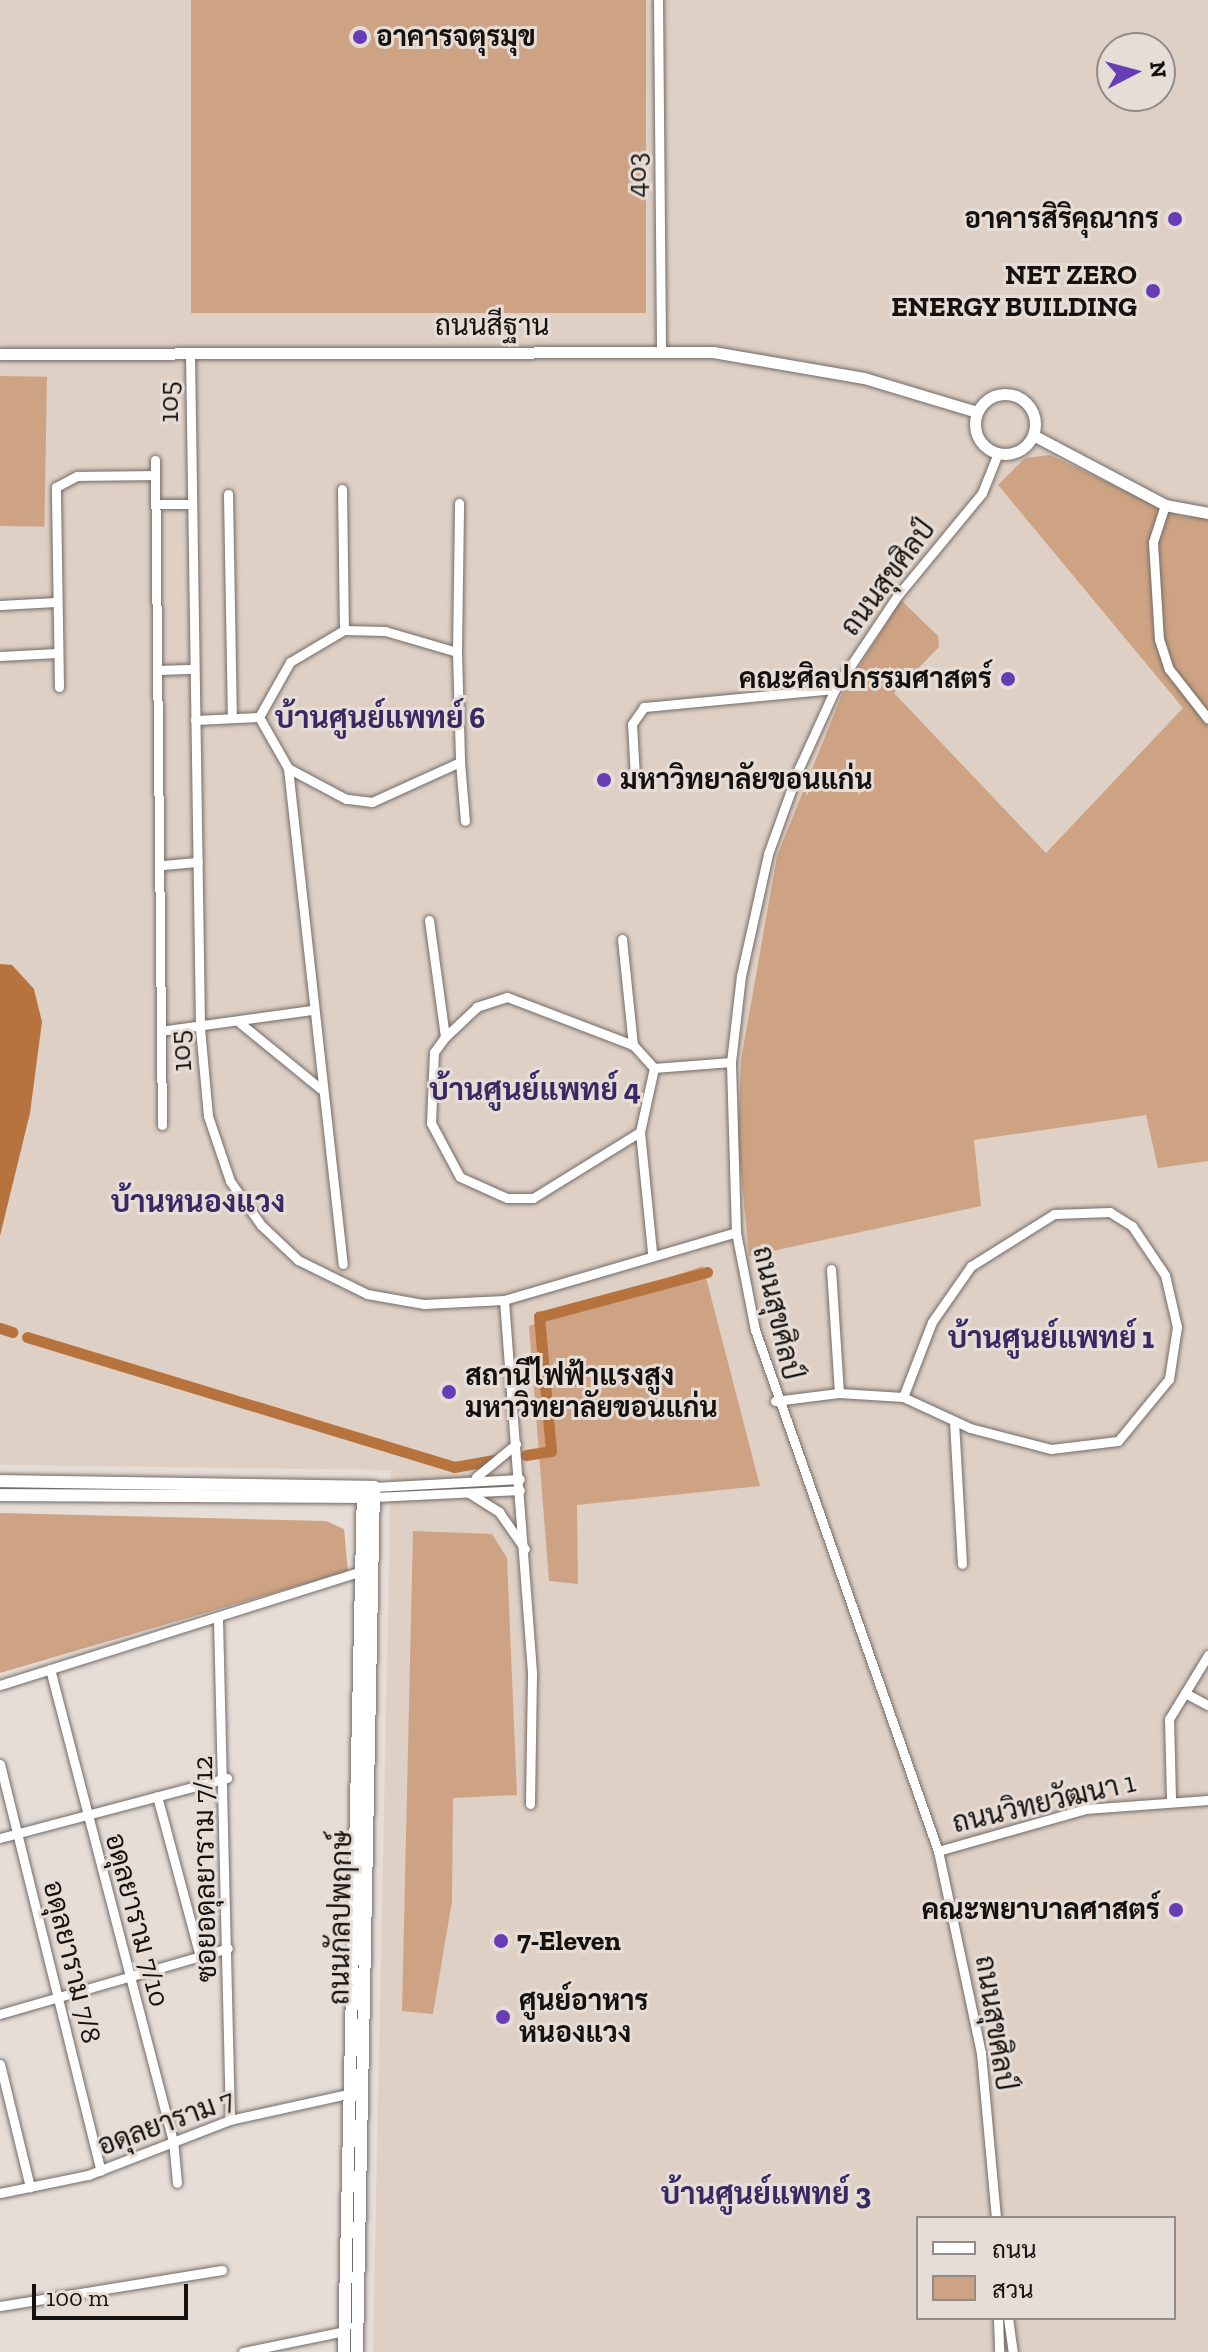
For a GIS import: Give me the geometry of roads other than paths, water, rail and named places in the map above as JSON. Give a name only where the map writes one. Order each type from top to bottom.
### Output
[{"type":"main road","points":[[0,1481],[368,1492]]},
{"type":"main road","points":[[0,1495],[368,1492]]},
{"type":"main road","name":"ถนนกัลปพฤกษ์","points":[[344,2352],[347,2094],[361,1571],[368,1492]]},
{"type":"main road","name":"ถนนกัลปพฤกษ์","points":[[357,2352],[368,1492]]},
{"type":"street","name":"403","points":[[658,0],[661,350]]},
{"type":"street","name":"ถนนสีฐาน","points":[[0,354],[661,350],[794,362],[977,412]]},
{"type":"street","name":"105","points":[[190,352],[200,1028],[217,1152],[245,1205],[279,1245],[367,1294],[424,1304],[504,1300],[652,1252],[736,1232]]},
{"type":"street","points":[[995,395],[1019,397],[1035,418],[1033,435],[1023,449],[998,453],[981,442],[977,412],[995,395]]},
{"type":"street","points":[[1033,435],[1165,505],[1208,513]]},
{"type":"street","name":"ถนนสุขศิลป์","points":[[996,2216],[981,2053],[938,1851],[775,1401],[736,1232],[731,1062],[741,976],[768,854],[835,689],[898,595],[982,493],[998,453]]},
{"type":"street","points":[[155,460],[167,1030],[162,1125]]},
{"type":"street","points":[[59,687],[56,602],[60,482],[155,475]]},
{"type":"street","points":[[342,489],[344,630]]},
{"type":"street","points":[[228,494],[232,715]]},
{"type":"street","points":[[459,503],[457,652],[465,821]]},
{"type":"street","points":[[155,504],[192,504]]},
{"type":"street","points":[[1165,505],[1153,542],[1153,609],[1169,669],[1207,718]]},
{"type":"street","points":[[0,605],[56,602]]},
{"type":"street","points":[[259,717],[290,662],[344,630],[385,631],[457,652]]},
{"type":"street","points":[[0,656],[57,653]]},
{"type":"street","points":[[158,670],[194,669]]},
{"type":"street","points":[[635,777],[632,724],[644,707],[835,689]]},
{"type":"street","points":[[195,720],[232,715],[259,717]]},
{"type":"street","points":[[259,717],[288,768],[312,1010],[343,1264]]},
{"type":"street","points":[[288,768],[346,799],[372,802],[460,762]]},
{"type":"street","points":[[162,865],[198,862]]},
{"type":"street","points":[[429,920],[445,1037]]},
{"type":"street","points":[[622,939],[633,1045]]},
{"type":"street","points":[[640,1132],[552,1193],[507,1198],[475,1188],[460,1177],[431,1123],[434,1052],[445,1037],[477,1007],[507,997],[633,1045],[654,1068]]},
{"type":"street","points":[[167,1030],[240,1023],[312,1010]]},
{"type":"street","points":[[240,1023],[321,1089]]},
{"type":"street","points":[[654,1068],[731,1062]]},
{"type":"street","points":[[652,1252],[640,1132],[654,1068]]},
{"type":"street","points":[[775,1401],[839,1393],[903,1397],[954,1421],[1075,1450],[1118,1441],[1137,1426],[1169,1379],[1177,1327],[1165,1275],[1132,1226],[1110,1212],[1054,1214],[971,1266],[932,1322],[903,1397]]},
{"type":"street","points":[[831,1269],[839,1393]]},
{"type":"street","points":[[504,1300],[525,1549],[530,1804]]},
{"type":"street","points":[[954,1421],[962,1564]]},
{"type":"street","points":[[466,1486],[490,1470],[516,1444]]},
{"type":"street","points":[[368,1492],[520,1479]]},
{"type":"street","points":[[466,1486],[520,1490]]},
{"type":"street","points":[[466,1486],[499,1512],[525,1549]]},
{"type":"street","points":[[0,1685],[218,1619],[361,1571]]},
{"type":"street","name":"ซอยอดุลยาราม 7/12","points":[[218,1619],[227,1778],[230,2120]]},
{"type":"street","points":[[1171,1799],[1169,1719],[1208,1655]]},
{"type":"street","name":"อดุลยาราม 7/10","points":[[50,1669],[173,2140],[177,2183]]},
{"type":"street","points":[[1185,1693],[1208,1705]]},
{"type":"street","name":"อดุลยาราม 7/8","points":[[0,1764],[101,2171]]},
{"type":"street","points":[[0,1838],[227,1778]]},
{"type":"street","points":[[157,1796],[200,1957]]},
{"type":"street","name":"ถนนวิทยวัฒนา 1","points":[[938,1851],[1085,1809],[1171,1799],[1208,1800]]},
{"type":"street","points":[[0,2014],[228,1948]]},
{"type":"street","points":[[0,2064],[30,2187]]},
{"type":"street","name":"อดุลยาราม 7","points":[[0,2193],[101,2171],[230,2120],[347,2094]]},
{"type":"street","points":[[0,2306],[222,2270]]},
{"type":"street","points":[[998,2320],[999,2352]]},
{"type":"street","points":[[1008,2320],[1013,2352]]},
{"type":"street","points":[[243,2352],[345,2331]]},
{"type":"waterway","points":[[526,1455],[551,1451],[539,1317],[707,1272]]},
{"type":"waterway","points":[[0,1328],[12,1332]]},
{"type":"waterway","points":[[27,1337],[454,1467],[494,1460]]},
{"type":"place","name":"อาคารจตุรมุข","points":[[360,37]]},
{"type":"place","name":"อาคารสิริคุณากร","points":[[1175,219]]},
{"type":"place","name":"NET ZERO ENERGY BUILDING","points":[[1153,291]]},
{"type":"place","name":"คณะศิลปกรรมศาสตร์","points":[[1008,679]]},
{"type":"place","name":"มหาวิทยาลัยขอนแก่น","points":[[604,780]]},
{"type":"place","name":"สถานีไฟฟ้าแรงสูง มหาวิทยาลัยขอนแก่น","points":[[449,1392]]},
{"type":"place","name":"คณะพยาบาลศาสตร์","points":[[1176,1910]]},
{"type":"place","name":"7-Eleven","points":[[501,1941]]},
{"type":"place","name":"ศูนย์อาหาร หนองแวง","points":[[503,2017]]},
{"type":"district","name":"บ้านศูนย์แพทย์ 6","points":[[380,718]]},
{"type":"district","name":"บ้านศูนย์แพทย์ 4","points":[[535,1090]]},
{"type":"district","name":"บ้านหนองแวง","points":[[198,1202]]},
{"type":"district","name":"บ้านศูนย์แพทย์ 1","points":[[1051,1338]]},
{"type":"district","name":"บ้านศูนย์แพทย์ 3","points":[[766,2194]]}]
